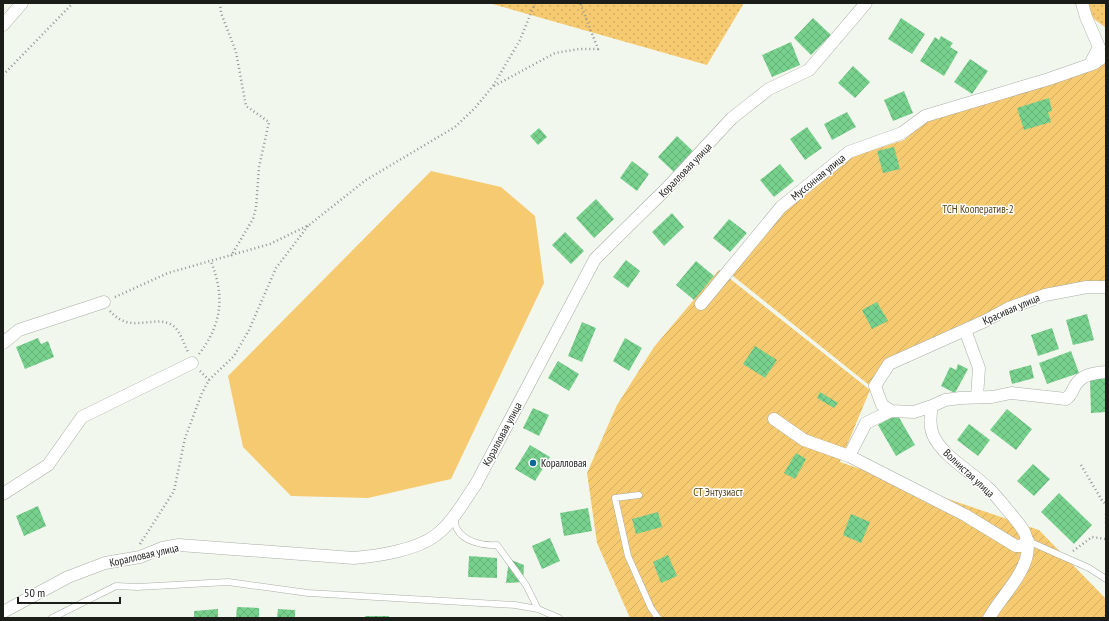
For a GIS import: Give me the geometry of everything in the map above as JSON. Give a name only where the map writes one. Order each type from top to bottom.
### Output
[{"type":"street","points":[[3,25],[22,3]]},
{"type":"street","name":"Коралловая улица","points":[[3,612],[68,577],[105,563],[140,557],[162,548],[179,545],[354,558],[382,556],[414,546],[436,536],[454,516],[476,484],[595,259],[667,188],[732,118],[769,89],[809,70],[866,3]]},
{"type":"street","points":[[1082,3],[1086,17],[1099,47],[1090,64]]},
{"type":"street","name":"Муссонная улица","points":[[701,304],[781,207],[849,152],[902,133],[925,116],[1012,90],[1090,64],[1106,55]]},
{"type":"street","name":"Красивая улица","points":[[891,411],[882,405],[875,386],[888,364],[965,330],[1008,308],[1045,295],[1087,287],[1106,287]]},
{"type":"street","points":[[3,343],[19,330],[104,302]]},
{"type":"street","points":[[965,330],[979,368],[977,397]]},
{"type":"street","points":[[3,494],[48,465],[82,417],[192,363]]},
{"type":"street","points":[[849,456],[866,423],[891,411],[914,412],[945,400],[992,397],[1011,393],[1066,398],[1072,394],[1076,384],[1090,374],[1106,372]]},
{"type":"street","name":"Волнистая улица","points":[[932,406],[930,427],[934,437],[957,462],[988,488],[1021,526],[1028,541]]},
{"type":"street","points":[[774,419],[804,440],[849,456],[965,514],[1016,546],[1021,546],[1028,541]]},
{"type":"street","points":[[990,618],[1000,600],[1021,573],[1026,558],[1028,541]]},
{"type":"lane","points":[[639,494],[615,498],[628,556],[651,608],[658,618]]},
{"type":"lane","points":[[454,516],[456,528],[463,536],[474,542],[497,545],[526,584],[538,609]]},
{"type":"lane","points":[[1028,541],[1089,568],[1106,580]]},
{"type":"lane","points":[[52,618],[116,586],[137,587],[228,582],[308,593],[507,605],[538,609],[559,618]]},
{"type":"path","points":[[3,75],[72,3]]},
{"type":"path","points":[[220,3],[221,13],[236,52],[246,106],[269,122],[259,167],[258,197],[253,219],[231,256]]},
{"type":"path","points":[[209,380],[192,363],[178,332],[172,326],[164,323],[138,324],[125,322],[114,314],[104,302],[168,273],[270,244],[309,225],[366,180],[455,127],[475,108],[493,86],[520,40],[535,3]]},
{"type":"path","points":[[493,86],[555,53],[579,49],[598,49],[580,3]]},
{"type":"path","points":[[129,559],[174,491],[185,438],[192,416],[209,380],[234,356],[249,330],[276,268],[309,225]]},
{"type":"path","points":[[192,363],[207,344],[218,318],[218,280],[210,262]]},
{"type":"path","points":[[1081,465],[1103,502],[1106,504]]},
{"type":"path","points":[[1106,514],[1106,523]]},
{"type":"path","points":[[1067,548],[1073,551],[1092,537],[1106,539]]},
{"type":"green space","points":[[489,3],[744,3],[707,65]]},
{"type":"green space","points":[[1073,3],[1106,3],[1106,28]]},
{"type":"green space","name":"ТСН Кооператив-2","points":[[1106,61],[1106,282],[1004,305],[886,361],[869,385],[723,268],[787,208],[854,156],[904,140],[925,122]]},
{"type":"green space","points":[[431,171],[501,187],[535,216],[544,283],[451,479],[368,498],[291,496],[243,447],[228,376]]},
{"type":"green space","name":"СТ Энтузиаст","points":[[719,270],[870,390],[840,462],[1039,530],[1106,599],[1106,618],[630,618],[597,543],[587,473],[617,405],[654,347]]},
{"type":"building","points":[[813,18],[831,35],[811,55],[794,38]]},
{"type":"building","points":[[901,18],[925,34],[912,54],[888,39]]},
{"type":"building","points":[[941,36],[953,43],[950,47],[958,52],[944,76],[920,61],[935,37],[939,40]]},
{"type":"building","points":[[791,42],[800,65],[772,77],[762,55]]},
{"type":"building","points":[[970,59],[988,71],[972,94],[954,82]]},
{"type":"building","points":[[853,66],[870,82],[855,98],[838,83]]},
{"type":"building","points":[[904,91],[913,113],[893,121],[884,100]]},
{"type":"building","points":[[1049,98],[1052,111],[1048,112],[1051,122],[1024,130],[1017,108]]},
{"type":"building","points":[[847,112],[856,127],[832,140],[824,124]]},
{"type":"building","points":[[807,127],[822,148],[805,160],[790,139]]},
{"type":"building","points":[[539,128],[547,137],[538,145],[530,136]]},
{"type":"building","points":[[677,136],[696,154],[677,175],[658,157]]},
{"type":"building","points":[[894,147],[900,169],[883,173],[877,151]]},
{"type":"building","points":[[632,161],[649,174],[637,191],[620,178]]},
{"type":"building","points":[[780,164],[794,181],[774,197],[760,180]]},
{"type":"building","points":[[596,199],[614,219],[594,238],[576,218]]},
{"type":"building","points":[[672,213],[684,227],[664,246],[652,232]]},
{"type":"building","points":[[729,219],[747,233],[730,252],[713,238]]},
{"type":"building","points":[[565,232],[584,251],[571,264],[552,245]]},
{"type":"building","points":[[626,260],[640,271],[628,288],[613,277]]},
{"type":"building","points":[[696,261],[714,276],[694,300],[676,285]]},
{"type":"building","points":[[877,302],[888,321],[872,329],[862,310]]},
{"type":"building","points":[[1087,314],[1094,340],[1073,345],[1066,320]]},
{"type":"building","points":[[582,322],[596,328],[582,362],[568,356]]},
{"type":"building","points":[[1052,328],[1059,349],[1038,356],[1031,335]]},
{"type":"building","points":[[38,338],[41,344],[48,341],[54,357],[25,369],[16,347]]},
{"type":"building","points":[[625,338],[642,348],[629,371],[613,361]]},
{"type":"building","points":[[755,346],[777,360],[765,378],[743,364]]},
{"type":"building","points":[[1071,351],[1079,373],[1047,384],[1039,363]]},
{"type":"building","points":[[558,361],[579,374],[569,391],[548,378]]},
{"type":"building","points":[[958,364],[968,369],[955,393],[941,386],[950,367],[956,370]]},
{"type":"building","points":[[1031,365],[1034,378],[1012,384],[1009,371]]},
{"type":"building","points":[[1106,378],[1106,412],[1091,413],[1090,379]]},
{"type":"building","points":[[820,392],[838,403],[834,408],[817,398]]},
{"type":"building","points":[[533,408],[549,415],[539,436],[523,428]]},
{"type":"building","points":[[1007,409],[1032,429],[1016,450],[990,430]]},
{"type":"building","points":[[897,414],[915,445],[896,456],[878,425]]},
{"type":"building","points":[[969,424],[990,440],[978,456],[957,440]]},
{"type":"building","name":"Коралловая","points":[[530,445],[550,457],[535,481],[515,469]]},
{"type":"building","points":[[796,453],[806,459],[795,479],[784,473]]},
{"type":"building","points":[[1033,464],[1050,479],[1034,496],[1017,481]]},
{"type":"building","points":[[1059,493],[1092,525],[1074,544],[1041,512]]},
{"type":"building","points":[[38,506],[46,526],[24,536],[16,516]]},
{"type":"building","points":[[588,508],[592,531],[564,536],[560,513]]},
{"type":"building","points":[[658,512],[662,527],[636,534],[632,519]]},
{"type":"building","points":[[851,514],[870,522],[861,543],[843,535]]},
{"type":"building","points":[[550,538],[560,561],[542,569],[532,546]]},
{"type":"building","points":[[668,555],[677,576],[661,583],[653,562]]},
{"type":"building","points":[[469,556],[497,558],[497,578],[468,577]]},
{"type":"building","points":[[509,559],[524,565],[523,582],[506,583]]},
{"type":"building","points":[[237,607],[259,608],[259,618],[236,618]]},
{"type":"building","points":[[218,609],[218,618],[194,618],[194,611]]},
{"type":"building","points":[[278,609],[295,610],[295,618],[277,618]]},
{"type":"building","points":[[365,616],[389,616],[389,618],[365,618]]},
{"type":"place","name":"Коралловая","points":[[533,463]]}]
